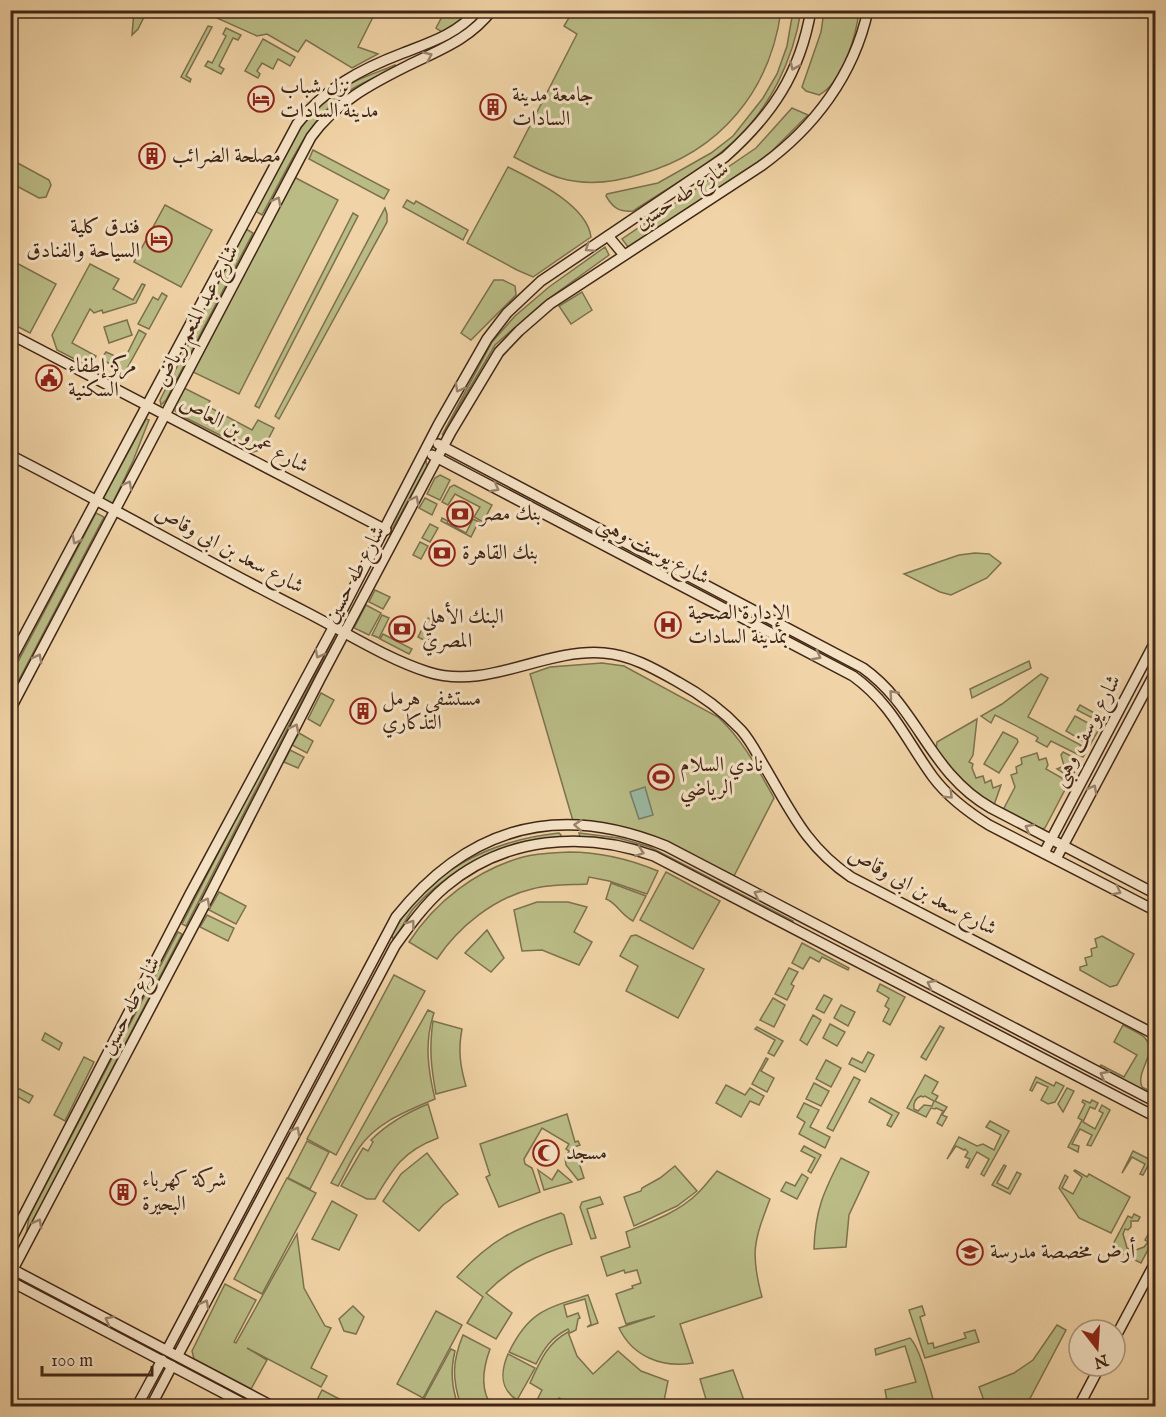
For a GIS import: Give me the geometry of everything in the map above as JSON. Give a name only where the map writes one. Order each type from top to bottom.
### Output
[{"type":"street","name":"شارع عبد المنعم رياض","points":[[10,662],[290,135],[315,103],[339,83],[353,75],[448,36],[478,10]]},
{"type":"street","name":"شارع عبد المنعم رياض","points":[[10,710],[305,147],[326,118],[356,94],[460,41],[475,29],[492,10]]},
{"type":"street","name":"شارع طه حسين","points":[[10,1242],[176,921],[478,353],[507,313],[541,281],[725,157],[749,136],[770,111],[790,76],[805,38],[812,10]]},
{"type":"street","name":"شارع طه حسين","points":[[11,1271],[437,458],[488,369],[509,341],[550,304],[761,166],[800,133],[826,104],[842,79],[857,48],[868,10]]},
{"type":"street","points":[[402,54],[407,66]]},
{"type":"street","points":[[247,215],[265,225]]},
{"type":"street","points":[[608,236],[624,255]]},
{"type":"street","name":"شارع عمرو بن العاص","points":[[10,334],[396,536]]},
{"type":"street","name":"شارع يوسف وهبى","points":[[430,440],[863,668],[883,683],[897,698],[941,765],[964,789],[982,802],[1155,894]]},
{"type":"street","name":"شارع يوسف وهبى","points":[[424,451],[853,676],[870,689],[891,712],[932,776],[953,799],[983,822],[1155,911]]},
{"type":"street","name":"شارع سعد بن ابى وقاص","points":[[10,455],[115,509],[212,564],[427,672],[449,677],[478,677],[548,658],[574,654],[605,653],[640,662],[681,683],[716,708],[742,731],[804,832],[821,854],[835,866],[851,877],[1155,1035]]},
{"type":"street","name":"شارع يوسف وهبى","points":[[1044,853],[1155,640]]},
{"type":"street","name":"شارع يوسف وهبى","points":[[1056,859],[1155,671]]},
{"type":"street","points":[[167,1350],[396,917],[416,893],[455,859],[504,835],[541,827],[577,824],[638,835],[666,846],[1155,1102]]},
{"type":"street","points":[[178,1355],[395,946],[427,904],[468,870],[491,858],[541,843],[570,840],[597,842],[626,847],[668,863],[1155,1117]]},
{"type":"street","points":[[176,921],[192,928]]},
{"type":"street","points":[[382,940],[395,946]]},
{"type":"street","points":[[1125,1318],[1155,1261]]},
{"type":"street","points":[[11,1271],[178,1355],[270,1406]]},
{"type":"street","points":[[10,1281],[248,1407]]},
{"type":"street","points":[[64,1309],[69,1299]]},
{"type":"street","points":[[137,1407],[162,1360]]},
{"type":"street","points":[[152,1407],[172,1366]]},
{"type":"street","points":[[1079,1407],[1094,1378]]},
{"type":"green space","points":[[134,11],[147,11],[138,29],[132,35]]},
{"type":"green space","points":[[212,11],[376,11],[358,47],[378,54],[352,68],[306,40],[298,52],[267,34],[257,36],[210,15]]},
{"type":"green space","points":[[445,11],[475,11],[445,34],[436,28]]},
{"type":"green space","points":[[573,11],[781,11],[766,67],[753,92],[717,134],[695,150],[669,164],[641,174],[601,182],[581,182],[560,178],[514,157],[577,34],[564,26]]},
{"type":"green space","points":[[793,11],[801,11],[786,65],[778,83],[746,130],[709,162],[633,211],[620,210],[611,204],[607,194],[658,183],[711,153],[733,136],[763,98],[777,74],[787,46]]},
{"type":"green space","points":[[824,11],[859,11],[847,57],[835,80],[819,95],[806,91],[802,87],[821,32]]},
{"type":"green space","points":[[208,26],[212,27],[186,76],[191,79],[190,82],[181,77]]},
{"type":"green space","points":[[226,28],[241,35],[238,40],[233,38],[219,66],[224,69],[221,74],[205,66],[208,61],[212,63],[226,36],[223,34]]},
{"type":"green space","points":[[263,39],[295,57],[290,66],[278,59],[273,69],[262,63],[257,71],[260,74],[258,78],[245,71]]},
{"type":"green space","points":[[395,65],[396,68],[358,86],[332,104],[308,132],[262,215],[255,211],[280,161],[311,114],[339,90],[359,79]]},
{"type":"green space","points":[[792,108],[808,115],[767,156],[628,247],[622,239],[756,148]]},
{"type":"green space","points":[[313,150],[389,190],[384,199],[309,159]]},
{"type":"green space","points":[[14,161],[49,180],[51,185],[46,197],[39,198],[11,183],[11,162]]},
{"type":"green space","points":[[508,167],[545,186],[570,204],[587,225],[591,237],[533,277],[467,243]]},
{"type":"green space","points":[[294,177],[338,200],[239,394],[193,372]]},
{"type":"green space","points":[[407,200],[414,204],[416,201],[468,230],[463,240],[403,207]]},
{"type":"green space","points":[[165,205],[212,230],[181,287],[134,262]]},
{"type":"green space","points":[[385,208],[387,222],[279,419],[275,416]]},
{"type":"green space","points":[[353,213],[358,216],[259,408],[255,406]]},
{"type":"green space","points":[[246,229],[253,233],[166,400],[161,405],[160,400],[198,326],[200,317]]},
{"type":"green space","points":[[605,247],[609,255],[544,302],[495,345],[442,435],[492,342],[515,316],[549,287]]},
{"type":"green space","points":[[11,260],[56,284],[30,333],[11,323]]},
{"type":"green space","points":[[90,264],[119,279],[113,289],[133,300],[142,284],[145,285],[136,303],[103,313],[102,310],[94,313],[90,309],[72,343],[96,356],[90,367],[57,350],[52,335]]},
{"type":"green space","points":[[494,280],[503,280],[515,286],[516,295],[471,340],[461,333]]},
{"type":"green space","points":[[582,292],[592,310],[571,324],[559,306]]},
{"type":"green space","points":[[162,293],[167,296],[149,329],[138,324],[153,297],[158,300]]},
{"type":"green space","points":[[127,320],[132,335],[109,343],[104,327]]},
{"type":"green space","points":[[139,330],[146,334],[125,372],[101,359],[106,352],[117,357],[127,354]]},
{"type":"green space","points":[[184,388],[210,401],[207,406],[252,430],[258,420],[274,428],[263,449],[253,452],[180,415],[175,411],[175,406]]},
{"type":"green space","points":[[146,419],[149,420],[133,461],[112,504],[103,499]]},
{"type":"green space","points":[[426,461],[427,466],[393,528],[390,529],[389,526],[422,464]]},
{"type":"green space","points":[[440,475],[450,480],[440,500],[427,494],[435,478]]},
{"type":"green space","points":[[454,485],[492,505],[483,522],[474,517],[480,507],[455,494],[448,505],[442,502],[450,487]]},
{"type":"green space","points":[[425,498],[437,504],[432,515],[419,508]]},
{"type":"green space","points":[[96,513],[104,517],[11,695],[11,675]]},
{"type":"green space","points":[[442,518],[466,533],[473,519],[481,523],[480,526],[477,525],[471,537],[441,521]]},
{"type":"green space","points":[[430,524],[438,528],[430,542],[422,538]]},
{"type":"green space","points":[[420,542],[428,546],[421,559],[413,555]]},
{"type":"green space","points":[[989,554],[1001,563],[987,578],[951,595],[904,574],[959,555]]},
{"type":"green space","points":[[375,590],[390,597],[383,609],[369,602]]},
{"type":"green space","points":[[366,605],[381,613],[369,635],[354,628]]},
{"type":"green space","points":[[382,615],[389,618],[379,638],[372,635]]},
{"type":"green space","points":[[428,618],[438,623],[427,642],[418,637]]},
{"type":"green space","points":[[331,633],[335,636],[186,926],[182,924]]},
{"type":"green space","points":[[383,634],[412,649],[409,654],[380,639]]},
{"type":"green space","points":[[1029,661],[1031,668],[972,698],[970,689]]},
{"type":"green space","name":"نادي السلام الرياضي","points":[[602,663],[624,666],[718,717],[749,755],[774,798],[734,876],[676,847],[637,831],[595,822],[573,821],[530,674],[550,667]]},
{"type":"green space","points":[[1041,674],[1048,678],[1028,717],[1088,749],[1083,757],[1051,741],[1047,747],[1036,741],[1038,738],[1036,736],[995,715],[991,723],[981,716],[1002,704]]},
{"type":"green space","points":[[321,693],[334,700],[320,726],[308,719]]},
{"type":"green space","points":[[1080,705],[1105,719],[1102,723],[1077,710]]},
{"type":"green space","points":[[1075,716],[1099,729],[1090,745],[1066,731]]},
{"type":"green space","points":[[977,719],[973,755],[969,762],[973,764],[972,768],[976,778],[983,776],[985,783],[991,780],[993,788],[1001,785],[994,805],[963,785],[936,750],[937,742]]},
{"type":"green space","points":[[1003,732],[1017,739],[1018,742],[999,773],[984,764]]},
{"type":"green space","points":[[299,733],[313,741],[307,753],[292,745]]},
{"type":"green space","points":[[290,750],[304,757],[298,768],[284,762]]},
{"type":"green space","points":[[1063,752],[1081,761],[1071,778],[1057,769],[1064,766],[1061,755]]},
{"type":"green space","points":[[1037,753],[1039,760],[1046,758],[1048,765],[1046,769],[1069,782],[1045,828],[1039,830],[1003,810],[1015,787],[1011,775],[1017,773],[1016,767],[1022,764],[1021,758]]},
{"type":"green space","points":[[559,833],[560,838],[524,842],[505,847],[462,868],[424,897],[393,939],[392,935],[405,913],[422,893],[462,863],[509,843]]},
{"type":"green space","points":[[579,833],[619,838],[650,847],[793,921],[791,924],[651,850],[602,838],[580,837]]},
{"type":"green space","points":[[569,852],[615,857],[658,871],[647,894],[589,877],[587,884],[546,886],[518,893],[478,915],[455,936],[437,959],[409,942],[419,927],[444,901],[458,889],[489,870],[523,857]]},
{"type":"green space","points":[[666,872],[720,901],[693,949],[640,920]]},
{"type":"green space","points":[[611,883],[646,896],[633,921],[606,899]]},
{"type":"green space","points":[[219,892],[246,906],[236,924],[209,910]]},
{"type":"green space","points":[[537,902],[568,902],[587,907],[574,932],[592,942],[579,965],[542,950],[522,951],[514,910]]},
{"type":"green space","points":[[207,915],[234,928],[228,941],[200,927]]},
{"type":"green space","points":[[487,930],[504,958],[491,972],[465,953]]},
{"type":"green space","points":[[178,932],[182,934],[26,1235],[29,1217]]},
{"type":"green space","points":[[636,935],[704,969],[678,1018],[626,991],[638,966],[620,956],[631,936]]},
{"type":"green space","points":[[1102,936],[1134,954],[1117,985],[1110,987],[1080,970],[1080,967],[1087,965],[1085,958],[1092,956],[1091,949],[1097,947],[1095,939]]},
{"type":"green space","points":[[802,943],[849,968],[848,970],[822,957],[819,962],[810,957],[803,969],[792,963]]},
{"type":"green space","points":[[789,968],[798,972],[791,984],[794,986],[787,1000],[775,994]]},
{"type":"green space","points":[[394,975],[425,991],[336,1155],[307,1139]]},
{"type":"green space","points":[[880,984],[905,997],[890,1025],[883,1021],[889,1009],[885,1006],[889,998],[877,991]]},
{"type":"green space","points":[[824,995],[832,999],[824,1013],[816,1009]]},
{"type":"green space","points":[[773,998],[785,1005],[774,1027],[760,1020]]},
{"type":"green space","points":[[841,1005],[855,1012],[848,1026],[834,1018]]},
{"type":"green space","points":[[428,1010],[434,1013],[429,1035],[428,1056],[435,1099],[393,1118],[375,1131],[359,1148],[338,1186],[331,1183]]},
{"type":"green space","points":[[813,1015],[821,1020],[807,1045],[800,1040]]},
{"type":"green space","points":[[433,1021],[462,1029],[460,1058],[466,1086],[436,1094],[431,1058]]},
{"type":"green space","points":[[830,1024],[845,1032],[837,1046],[823,1038]]},
{"type":"green space","points":[[1123,1025],[1142,1035],[1148,1043],[1149,1055],[1141,1081],[1142,1087],[1155,1094],[1155,1100],[1098,1069],[1101,1065],[1124,1077],[1137,1055],[1114,1042]]},
{"type":"green space","points":[[940,1026],[944,1028],[926,1060],[921,1057]]},
{"type":"green space","points":[[757,1027],[783,1041],[774,1056],[768,1053],[775,1040],[755,1029]]},
{"type":"green space","points":[[45,1033],[62,1043],[59,1050],[42,1040]]},
{"type":"green space","points":[[868,1052],[874,1055],[865,1072],[849,1064],[852,1058],[862,1063]]},
{"type":"green space","points":[[84,1057],[94,1062],[65,1121],[54,1115]]},
{"type":"green space","points":[[766,1058],[768,1059],[761,1071],[774,1078],[767,1092],[752,1084]]},
{"type":"green space","points":[[826,1060],[841,1068],[831,1087],[816,1079]]},
{"type":"green space","points":[[925,1075],[938,1082],[932,1093],[938,1096],[935,1101],[947,1107],[942,1115],[947,1117],[942,1126],[937,1123],[943,1111],[931,1108],[926,1117],[907,1108]],"holes":[[[923,1097],[934,1101],[932,1106],[924,1105],[918,1111],[914,1109],[916,1100]]]},
{"type":"green space","points":[[854,1077],[860,1080],[833,1131],[827,1128]]},
{"type":"green space","points":[[1036,1077],[1054,1086],[1056,1082],[1064,1086],[1055,1102],[1048,1104],[1041,1100],[1048,1087],[1037,1082],[1032,1091],[1030,1090]]},
{"type":"green space","points":[[814,1083],[829,1091],[821,1106],[806,1099]]},
{"type":"green space","points":[[10,1084],[33,1096],[29,1103],[11,1093]]},
{"type":"green space","points":[[726,1085],[745,1095],[750,1088],[764,1096],[759,1105],[750,1101],[741,1117],[716,1103]]},
{"type":"green space","points":[[1067,1088],[1074,1091],[1063,1112],[1058,1104]]},
{"type":"green space","points":[[871,1098],[899,1113],[891,1127],[887,1125],[892,1115],[869,1102]]},
{"type":"green space","points":[[1083,1100],[1098,1103],[1095,1109],[1090,1107],[1083,1122],[1095,1129],[1103,1113],[1099,1111],[1102,1105],[1110,1110],[1091,1146],[1087,1145],[1092,1135],[1080,1129],[1072,1144],[1079,1146],[1078,1152],[1068,1147],[1082,1120],[1078,1118],[1085,1104]]},
{"type":"green space","points":[[804,1103],[819,1110],[810,1127],[830,1137],[825,1148],[799,1134],[805,1122],[797,1117]]},
{"type":"green space","points":[[428,1104],[438,1138],[407,1155],[388,1178],[375,1199],[367,1199],[341,1186],[363,1148],[368,1151],[373,1142],[371,1140],[377,1134],[398,1119]]},
{"type":"green space","points":[[567,1114],[575,1142],[578,1141],[580,1145],[574,1147],[584,1178],[578,1180],[566,1165],[565,1158],[569,1151],[566,1149],[569,1144],[542,1128],[524,1159],[525,1164],[532,1168],[540,1192],[499,1207],[486,1177],[490,1175],[480,1144]]},
{"type":"green space","points":[[990,1121],[1009,1131],[984,1176],[981,1174],[989,1159],[977,1152],[968,1168],[966,1167],[970,1159],[965,1157],[968,1152],[965,1149],[956,1146],[947,1159],[959,1137],[977,1146],[983,1144],[994,1150],[1001,1135],[986,1127]]},
{"type":"green space","points":[[307,1141],[329,1152],[310,1189],[288,1178]]},
{"type":"green space","points":[[804,1146],[821,1155],[811,1173],[808,1171],[815,1158],[801,1151]]},
{"type":"green space","points":[[1133,1151],[1151,1160],[1143,1175],[1140,1174],[1145,1164],[1132,1157],[1122,1173]]},
{"type":"green space","points":[[427,1153],[458,1194],[443,1205],[419,1231],[383,1201],[401,1174]]},
{"type":"green space","points":[[841,1158],[869,1172],[849,1215],[846,1247],[814,1249],[816,1223],[822,1201]]},
{"type":"green space","points":[[1004,1165],[1006,1166],[997,1183],[1008,1189],[1017,1172],[1021,1174],[1010,1194],[992,1185]]},
{"type":"green space","points":[[675,1166],[697,1191],[677,1206],[634,1226],[624,1197],[641,1191],[642,1188]]},
{"type":"green space","points":[[538,1170],[552,1180],[558,1170],[572,1182],[544,1190]]},
{"type":"green space","points":[[1075,1170],[1087,1177],[1089,1174],[1130,1197],[1111,1233],[1079,1218],[1059,1188],[1065,1175],[1068,1177],[1062,1188],[1073,1194],[1082,1177]]},
{"type":"green space","points":[[717,1171],[770,1199],[757,1237],[755,1258],[762,1297],[680,1324],[693,1363],[660,1362],[640,1353],[625,1338],[619,1328],[655,1316],[626,1324],[616,1294],[641,1283],[637,1270],[625,1273],[624,1270],[607,1276],[601,1257],[630,1247],[626,1232],[682,1206],[698,1193]]},
{"type":"green space","points":[[802,1174],[808,1178],[797,1199],[781,1191],[786,1182],[795,1186]]},
{"type":"green space","points":[[287,1178],[316,1193],[262,1294],[234,1279]]},
{"type":"green space","points":[[600,1197],[603,1204],[587,1209],[596,1238],[591,1239],[580,1207],[582,1202]]},
{"type":"green space","points":[[332,1201],[357,1215],[339,1250],[312,1239]]},
{"type":"green space","points":[[561,1213],[564,1215],[572,1244],[526,1262],[486,1293],[512,1313],[496,1339],[467,1323],[483,1297],[457,1277],[469,1264],[504,1237]]},
{"type":"green space","points":[[1134,1214],[1140,1217],[1138,1221],[1131,1221],[1131,1227],[1128,1230],[1125,1229],[1123,1234],[1127,1248],[1133,1251],[1144,1247],[1148,1242],[1145,1240],[1150,1231],[1150,1222],[1155,1225],[1155,1235],[1148,1239],[1152,1242],[1141,1263],[1111,1248],[1128,1216],[1132,1218]]},
{"type":"green space","points":[[297,1234],[304,1288],[325,1326],[331,1328],[311,1368],[327,1376],[321,1387],[247,1348],[267,1360],[251,1389],[194,1359],[192,1351],[225,1284],[256,1300],[234,1342],[236,1343]]},
{"type":"green space","points":[[588,1295],[598,1323],[587,1327],[591,1324],[585,1299],[564,1305],[567,1317],[578,1313],[580,1318],[576,1330],[570,1333],[568,1329],[557,1336],[536,1364],[509,1352],[516,1338],[532,1319],[550,1308]]},
{"type":"green space","points":[[353,1306],[364,1317],[356,1334],[344,1331],[339,1319]]},
{"type":"green space","points":[[922,1306],[925,1315],[920,1317],[928,1344],[933,1343],[934,1348],[966,1338],[964,1333],[975,1330],[979,1342],[925,1358],[909,1310]]},
{"type":"green space","points":[[436,1311],[462,1325],[423,1398],[397,1384]]},
{"type":"green space","points":[[1057,1325],[1066,1330],[1026,1406],[986,1406],[979,1387],[1014,1373],[1033,1360]]},
{"type":"green space","points":[[568,1332],[577,1356],[593,1374],[618,1351],[641,1371],[668,1381],[663,1406],[576,1406],[559,1398],[554,1406],[534,1406],[542,1390],[530,1383],[549,1348]]},
{"type":"green space","points":[[463,1335],[490,1349],[484,1386],[492,1406],[461,1406],[454,1370]]},
{"type":"green space","points":[[910,1338],[921,1360],[935,1406],[888,1406],[885,1390],[916,1382],[905,1346],[876,1355],[875,1349]]},
{"type":"green space","points":[[451,1349],[455,1351],[452,1379],[458,1406],[420,1406]]},
{"type":"green space","points":[[508,1354],[535,1368],[517,1400],[507,1391],[503,1380]]},
{"type":"green space","points":[[181,1364],[263,1406],[251,1406],[179,1369]]},
{"type":"green space","points":[[733,1370],[746,1406],[708,1406],[700,1379]]},
{"type":"green space","points":[[322,1390],[353,1406],[314,1406]]},
{"type":"shaded area","points":[[645,787],[653,815],[639,819],[630,792]]},
{"type":"place","name":"نزل شباب مدينة السادات","points":[[261,99]]},
{"type":"place","name":"جامعة مدينة السادات","points":[[493,107]]},
{"type":"place","name":"مصلحة الضرائب","points":[[152,156]]},
{"type":"place","name":"فندق كلية السياحة والفنادق","points":[[159,239]]},
{"type":"place","name":"مركز إطفاء السكنية","points":[[49,378]]},
{"type":"place","name":"بنك مصر","points":[[460,514]]},
{"type":"place","name":"بنك القاهرة","points":[[442,553]]},
{"type":"place","name":"الإدارة الصحية بمدينة السادات","points":[[668,625]]},
{"type":"place","name":"البنك الأهلي المصري","points":[[402,629]]},
{"type":"place","name":"مستشفى هرمل التذكاري","points":[[363,711]]},
{"type":"place","name":"نادي السلام الرياضي","points":[[661,777]]},
{"type":"place","name":"مسجد","points":[[546,1153]]},
{"type":"place","name":"شركة كهرباء البحيرة","points":[[123,1192]]},
{"type":"place","name":"أرض مخصصة مدرسة","points":[[970,1252]]}]
